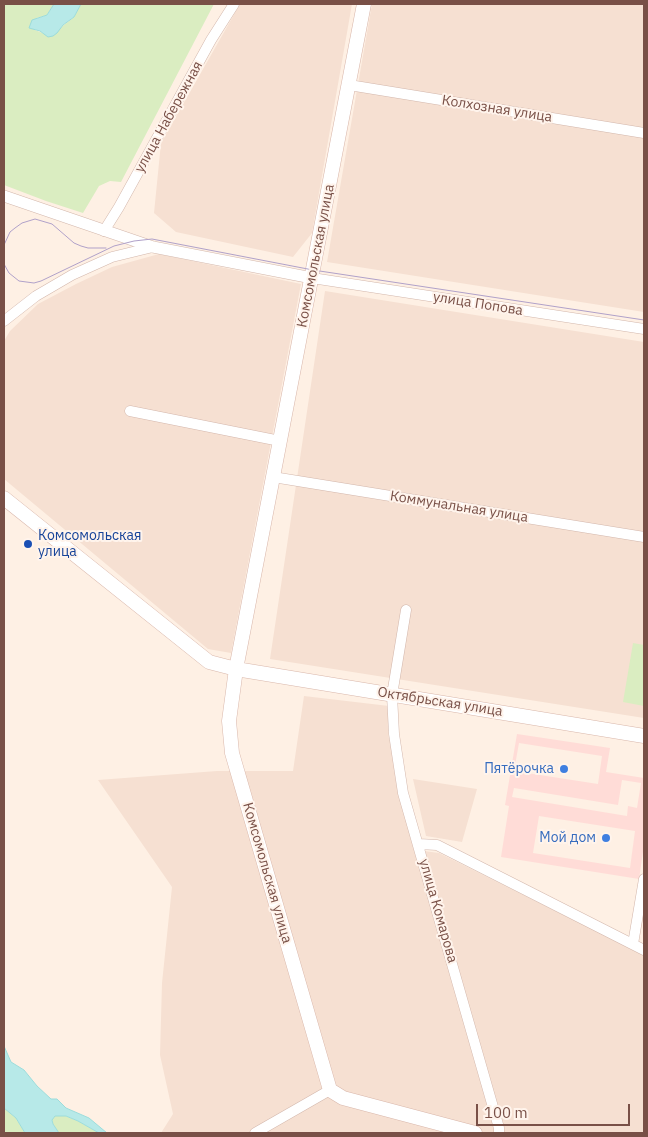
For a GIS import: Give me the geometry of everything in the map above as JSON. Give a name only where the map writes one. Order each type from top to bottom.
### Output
[{"type":"main road","name":"Комсомольская улица","points":[[330,1090],[232,753],[229,722],[236,669],[364,4]]},
{"type":"main road","name":"Октябрьская улица","points":[[4,498],[209,662],[236,669],[644,736]]},
{"type":"main road","points":[[330,1090],[343,1098],[475,1133]]},
{"type":"street","name":"улица Набережная","points":[[104,231],[211,40],[234,4]]},
{"type":"street","name":"Колхозная улица","points":[[349,85],[644,132]]},
{"type":"street","points":[[4,196],[153,247],[312,278]]},
{"type":"street","points":[[4,320],[36,296],[72,275],[112,257],[153,247]]},
{"type":"street","name":"улица Попова","points":[[312,278],[644,329]]},
{"type":"street","points":[[130,411],[280,441]]},
{"type":"street","name":"Коммунальная улица","points":[[273,477],[644,537]]},
{"type":"street","points":[[406,610],[392,695],[394,734],[403,793],[419,844]]},
{"type":"street","name":"улица Комарова","points":[[499,1133],[419,844],[437,845],[644,950]]},
{"type":"street","points":[[633,944],[644,879]]},
{"type":"street","points":[[255,1133],[330,1090]]},
{"type":"shaded area","points":[[240,4],[352,4],[312,233],[293,257],[176,232],[154,213],[161,143]]},
{"type":"shaded area","points":[[372,4],[644,4],[644,312],[327,262]]},
{"type":"shaded area","points":[[159,254],[301,284],[231,653],[208,649],[4,479],[4,341],[10,331],[38,304],[76,284],[112,267]]},
{"type":"shaded area","points":[[325,291],[644,342],[644,718],[270,659]]},
{"type":"shaded area","points":[[304,696],[389,706],[388,734],[416,850],[439,853],[644,955],[644,1133],[161,1133],[173,1114],[160,1055],[162,983],[172,887],[98,780],[217,771],[293,771]]},
{"type":"shaded area","points":[[517,734],[610,748],[606,772],[644,778],[644,845],[639,879],[501,857],[509,806],[505,805]],"holes":[[[519,743],[602,756],[598,784],[514,771]],[[622,780],[641,783],[637,808],[628,806],[627,816],[512,797],[514,788],[618,805]],[[539,816],[635,831],[630,868],[533,853]]]},
{"type":"shaded area","points":[[413,779],[477,789],[462,842],[426,836]]},
{"type":"green space","points":[[4,4],[54,4],[47,15],[37,18],[35,30],[45,34],[60,28],[74,17],[81,4],[214,4],[121,182],[110,181],[99,186],[83,213],[4,185]]},
{"type":"green space","points":[[633,643],[644,645],[644,706],[623,702]]},
{"type":"green space","points":[[4,1108],[16,1118],[25,1133],[4,1133]]},
{"type":"green space","points":[[54,1116],[66,1116],[99,1133],[59,1133],[53,1124]]},
{"type":"water","points":[[54,4],[81,4],[74,17],[53,36],[48,37],[40,31],[29,28],[32,20],[47,15]]},
{"type":"water","points":[[4,1046],[11,1062],[24,1070],[51,1099],[57,1099],[66,1108],[89,1118],[107,1133],[99,1133],[66,1116],[55,1116],[52,1120],[59,1133],[25,1133],[16,1118],[4,1108]]},
{"type":"tram line","points":[[4,245],[10,232],[22,223],[35,219],[52,224],[74,243],[81,246],[106,248]]},
{"type":"tram line","points":[[4,264],[9,273],[19,281],[34,283],[114,246],[152,239],[313,270],[644,320]]},
{"type":"place","name":"Комсомольская улица","points":[[28,544]]},
{"type":"place","name":"Пятёрочка","points":[[564,769]]},
{"type":"place","name":"Мой дом","points":[[606,838]]}]
